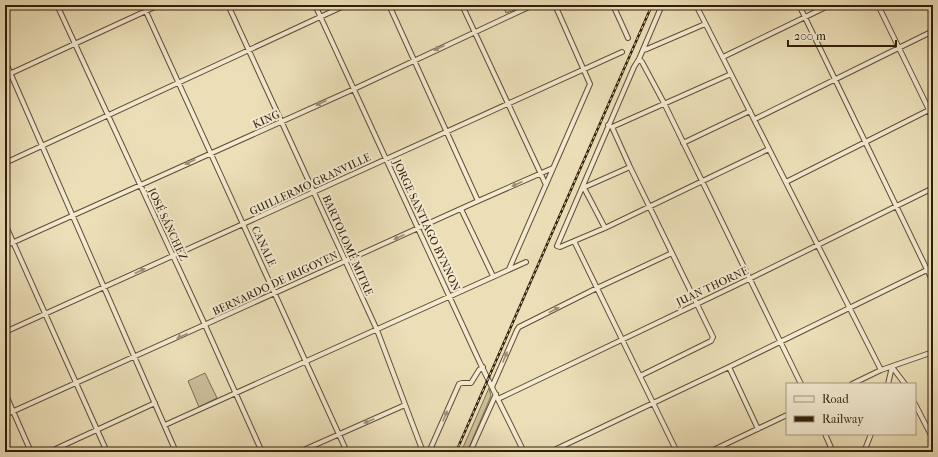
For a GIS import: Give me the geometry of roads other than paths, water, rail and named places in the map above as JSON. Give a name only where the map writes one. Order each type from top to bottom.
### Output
[{"type":"street","name":"JOSÉ SÁNCHEZ","points":[[56,5],[173,255],[262,452]]},
{"type":"street","name":"CANALE","points":[[143,5],[347,452]]},
{"type":"street","points":[[5,76],[159,5]]},
{"type":"street","name":"BARTOLOMÉ MITRE","points":[[228,5],[377,330],[423,452]]},
{"type":"street","name":"JORGE SANTIAGO BYNNON","points":[[315,5],[492,387],[524,452]]},
{"type":"street","points":[[5,163],[346,5]]},
{"type":"street","points":[[389,5],[478,201]]},
{"type":"street","points":[[462,5],[546,185]]},
{"type":"street","name":"KING","points":[[5,246],[282,121],[533,5]]},
{"type":"street","points":[[509,269],[589,86],[584,69],[555,5]]},
{"type":"street","points":[[613,5],[628,38]]},
{"type":"street","points":[[662,5],[557,246],[560,247],[605,228],[769,149]]},
{"type":"street","points":[[696,5],[882,370]]},
{"type":"street","points":[[800,5],[933,282]]},
{"type":"street","points":[[723,57],[830,5]]},
{"type":"street","points":[[878,5],[931,109],[933,118]]},
{"type":"street","points":[[643,50],[705,24]]},
{"type":"street","points":[[755,119],[933,31]]},
{"type":"street","name":"GUILLERMO GRANVILLE","points":[[5,332],[622,52]]},
{"type":"street","points":[[639,59],[664,104],[801,383]]},
{"type":"street","points":[[5,60],[165,425],[174,451]]},
{"type":"street","points":[[610,126],[731,74]]},
{"type":"street","points":[[786,182],[931,109]]},
{"type":"street","points":[[683,143],[750,111]]},
{"type":"street","points":[[610,126],[713,337],[711,341],[640,376]]},
{"type":"street","points":[[584,186],[630,167]]},
{"type":"street","name":"BERNARDO DE IRIGOYEN","points":[[5,415],[553,168]]},
{"type":"street","points":[[584,186],[605,228]]},
{"type":"street","name":"JUAN THORNE","points":[[497,397],[749,279],[933,188]]},
{"type":"street","points":[[461,209],[493,276]]},
{"type":"street","points":[[5,224],[107,452]]},
{"type":"street","points":[[574,241],[677,452]]},
{"type":"street","points":[[492,387],[519,327],[672,253]]},
{"type":"street","points":[[165,425],[526,262]]},
{"type":"street","points":[[550,452],[652,402],[729,367],[933,266]]},
{"type":"street","points":[[854,383],[882,370],[933,352]]},
{"type":"street","points":[[429,452],[459,384],[462,382],[471,383],[479,370],[483,367]]},
{"type":"street","points":[[729,367],[758,428]]},
{"type":"street","points":[[888,383],[892,367]]},
{"type":"street","points":[[892,367],[904,383]]},
{"type":"street","points":[[5,393],[31,452]]},
{"type":"street","points":[[470,452],[493,399],[497,397]]},
{"type":"street","points":[[49,452],[155,404]]},
{"type":"street","points":[[299,452],[405,405]]},
{"type":"street","points":[[916,406],[933,439]]},
{"type":"street","points":[[709,452],[786,414]]},
{"type":"street","points":[[825,435],[833,452]]},
{"type":"street","points":[[864,452],[870,435]]},
{"type":"street","points":[[563,446],[566,452]]},
{"type":"street","points":[[927,452],[933,449]]},
{"type":"railway","points":[[456,452],[652,5]]}]
